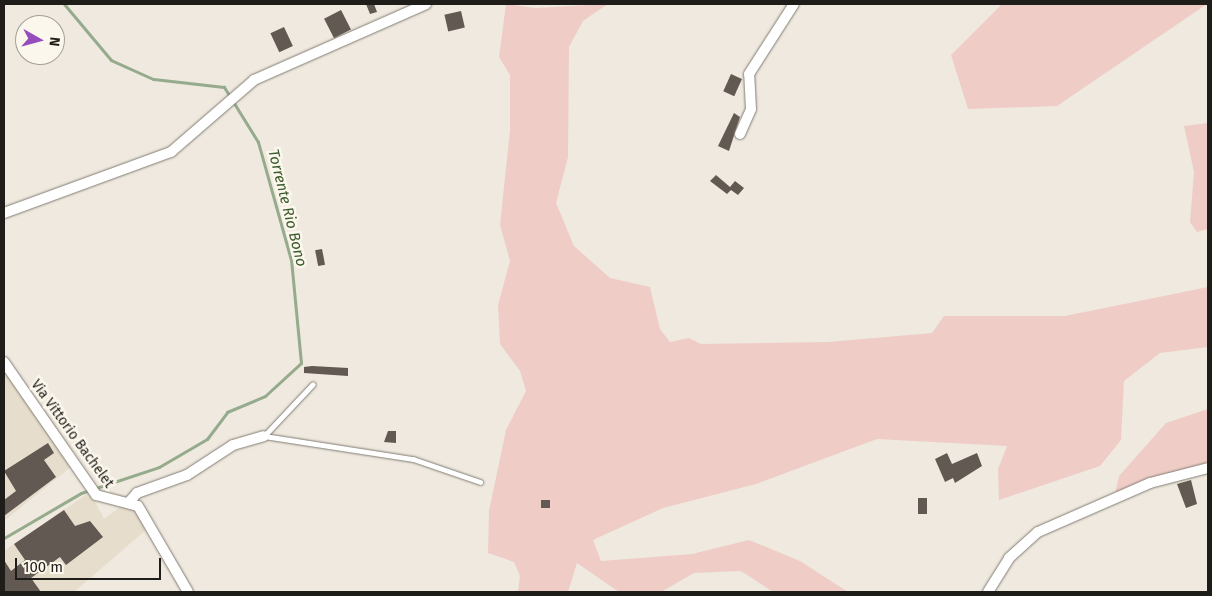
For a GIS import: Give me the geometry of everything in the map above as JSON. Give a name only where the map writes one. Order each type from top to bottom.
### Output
[{"type":"street","points":[[4,213],[171,152],[221,110],[245,86],[426,4]]},
{"type":"street","points":[[740,134],[751,109],[749,74],[794,4]]},
{"type":"street","name":"Via Vittorio Bachelet","points":[[4,362],[96,495],[111,502],[129,502]]},
{"type":"street","points":[[188,592],[146,518],[129,502],[137,493],[186,474],[232,445],[264,436]]},
{"type":"street","points":[[988,592],[1009,558],[1038,532],[1150,483],[1208,468]]},
{"type":"lane","points":[[264,436],[314,384]]},
{"type":"lane","points":[[264,436],[413,458],[480,482]]},
{"type":"shaded area","points":[[506,4],[535,8],[608,4],[583,21],[569,47],[568,157],[556,203],[574,246],[610,278],[650,287],[660,329],[670,342],[689,338],[701,344],[828,342],[932,333],[944,316],[1065,316],[1208,287],[1208,347],[1160,353],[1124,381],[1121,440],[1100,466],[999,500],[998,469],[1007,446],[877,439],[756,484],[663,508],[593,540],[601,561],[692,554],[749,540],[800,561],[848,592],[773,592],[741,571],[694,573],[661,592],[619,592],[577,563],[568,592],[518,592],[520,576],[514,562],[488,553],[489,511],[506,430],[526,391],[520,371],[500,344],[498,305],[510,261],[500,225],[510,130],[510,75],[499,57]]},
{"type":"shaded area","points":[[1002,4],[1207,4],[1057,106],[968,109],[951,55]]},
{"type":"shaded area","points":[[1208,123],[1208,229],[1197,232],[1190,222],[1194,172],[1184,126]]},
{"type":"shaded area","points":[[4,371],[72,466],[4,521]]},
{"type":"shaded area","points":[[1208,409],[1208,463],[1115,494],[1119,476],[1166,423]]},
{"type":"shaded area","points":[[90,492],[104,519],[123,505],[133,509],[147,529],[74,592],[4,592],[4,551]]},
{"type":"building","points":[[366,4],[374,4],[377,12],[370,14]]},
{"type":"building","points":[[341,10],[351,30],[334,38],[324,19]]},
{"type":"building","points":[[461,11],[465,28],[448,31],[444,15]]},
{"type":"building","points":[[284,27],[293,46],[279,52],[270,33]]},
{"type":"building","points":[[731,74],[742,79],[734,96],[723,91]]},
{"type":"building","points":[[734,113],[740,117],[729,151],[718,146]]},
{"type":"building","points":[[716,175],[730,187],[735,181],[744,188],[738,195],[731,190],[727,194],[710,181]]},
{"type":"building","points":[[322,249],[325,265],[318,266],[315,250]]},
{"type":"building","points":[[304,367],[348,368],[348,376],[304,373]]},
{"type":"building","points":[[388,431],[396,431],[396,443],[384,442]]},
{"type":"building","points":[[48,443],[54,453],[44,460],[56,477],[4,516],[4,500],[16,491],[4,471]]},
{"type":"building","points":[[947,453],[952,464],[977,453],[982,466],[955,483],[953,478],[945,482],[935,459]]},
{"type":"building","points":[[1191,480],[1197,504],[1186,508],[1177,484]]},
{"type":"building","points":[[918,498],[927,498],[927,514],[918,514]]},
{"type":"building","points":[[541,500],[550,500],[550,508],[541,508]]},
{"type":"building","points":[[64,510],[75,526],[90,521],[103,537],[66,565],[60,557],[31,578],[41,592],[4,592],[4,560],[11,571],[25,560],[14,544]]},
{"type":"waterway","name":"Torrente Rio Bono","points":[[4,538],[81,493],[159,467],[207,439],[227,412],[265,396],[301,363],[291,260],[258,142],[224,87],[153,79],[111,60],[64,4]]}]
